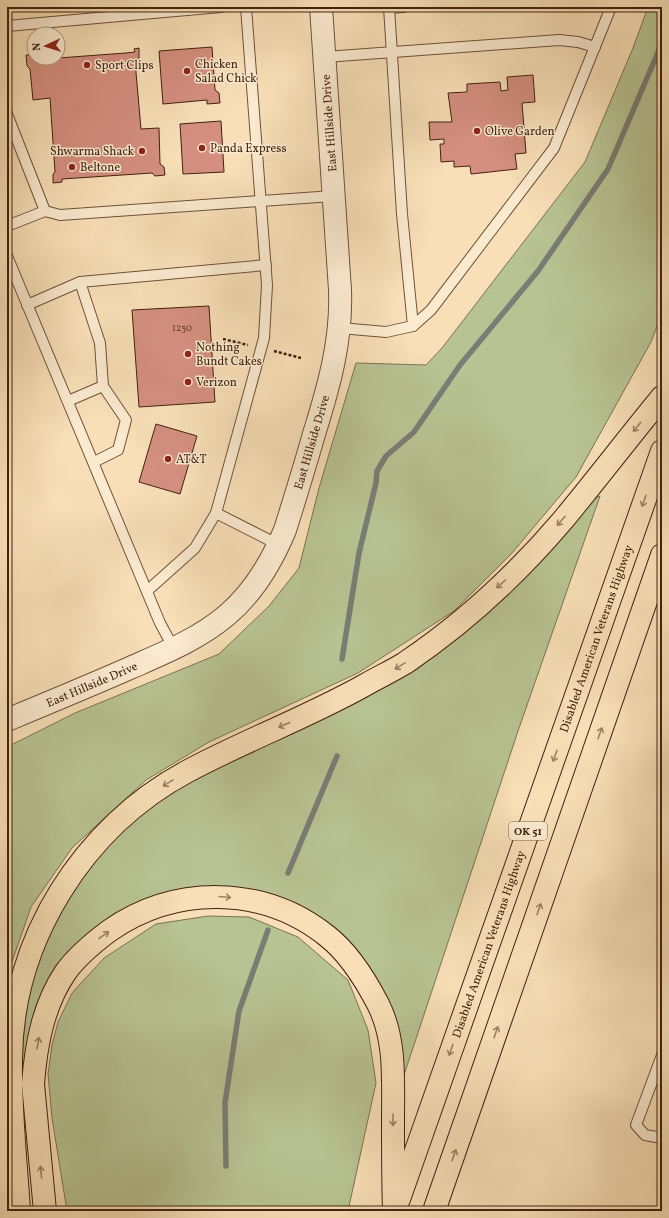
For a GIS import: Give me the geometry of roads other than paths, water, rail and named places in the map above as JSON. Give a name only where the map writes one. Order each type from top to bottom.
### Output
[{"type":"highway","points":[[19,1211],[11,1058],[14,1024],[20,988],[29,956],[48,914],[70,875],[87,852],[113,824],[136,805],[185,773],[222,753],[327,706],[401,665],[435,642],[505,581],[558,525],[662,397]]},
{"type":"highway","name":"Disabled American Veterans Highway","points":[[394,1211],[662,451]]},
{"type":"highway","name":"OK 51","points":[[434,1211],[662,555]]},
{"type":"highway","points":[[45,1211],[33,1084],[34,1064],[40,1030],[51,1000],[66,972],[80,956],[96,940],[124,921],[152,907],[184,898],[212,896],[240,899],[264,904],[289,913],[327,936],[355,966],[378,1005],[387,1029],[392,1055],[394,1211]]},
{"type":"street","name":"East Hillside Drive","points":[[7,720],[174,649],[197,637],[228,614],[251,589],[279,545],[285,530],[320,414],[336,353],[340,328],[340,304],[321,7]]},
{"type":"lane","points":[[7,26],[221,7]]},
{"type":"lane","points":[[147,591],[195,548],[216,513],[264,338],[267,309],[266,265],[246,7]]},
{"type":"lane","points":[[403,7],[389,8],[402,214],[413,326]]},
{"type":"lane","points":[[340,328],[386,332],[413,326],[431,310],[554,148],[596,47],[610,7]]},
{"type":"lane","points":[[325,57],[391,51],[559,40],[578,42],[596,47]]},
{"type":"lane","points":[[7,114],[46,211]]},
{"type":"lane","points":[[7,226],[46,211],[60,215],[333,196]]},
{"type":"lane","points":[[7,256],[160,623],[174,649]]},
{"type":"lane","points":[[27,305],[80,282],[266,265]]},
{"type":"lane","points":[[80,282],[100,343],[103,386],[126,420],[118,450],[94,462]]},
{"type":"lane","points":[[68,401],[103,386]]},
{"type":"lane","points":[[216,513],[279,545]]},
{"type":"lane","points":[[662,1054],[636,1125],[645,1135],[662,1138]]},
{"type":"waterway","points":[[342,659],[359,553],[376,483],[377,471],[386,456],[414,432],[460,365],[538,271],[608,169],[662,43]]},
{"type":"waterway","points":[[288,873],[337,756]]},
{"type":"waterway","points":[[226,1166],[225,1103],[239,1011],[268,930]]},
{"type":"place","name":"Sport Clips","points":[[87,65]]},
{"type":"place","name":"Chicken Salad Chick","points":[[187,71]]},
{"type":"place","name":"Olive Garden","points":[[477,131]]},
{"type":"place","name":"Panda Express","points":[[202,148]]},
{"type":"place","name":"Shwarma Shack","points":[[142,151]]},
{"type":"place","name":"Beltone","points":[[72,167]]},
{"type":"place","name":"Nothing Bundt Cakes","points":[[188,354]]},
{"type":"place","name":"Verizon","points":[[188,382]]},
{"type":"place","name":"AT&T","points":[[168,459]]}]
